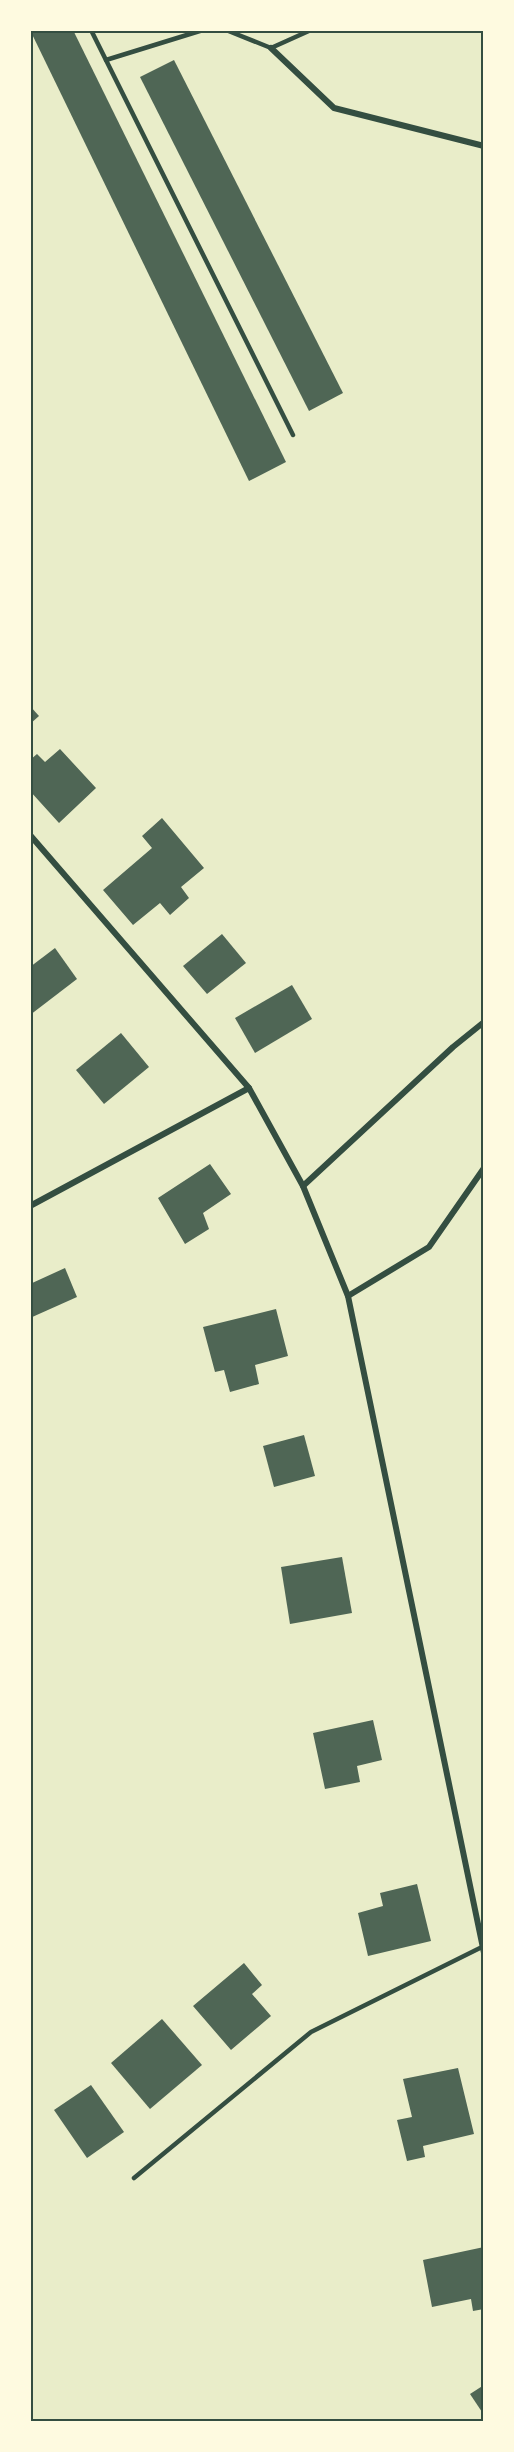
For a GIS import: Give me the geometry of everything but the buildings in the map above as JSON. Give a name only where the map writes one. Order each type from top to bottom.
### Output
[{"type":"street","points":[[271,48],[334,108],[484,146]]},
{"type":"street","points":[[30,835],[249,1088],[303,1186],[348,1296],[483,1950]]},
{"type":"street","points":[[303,1186],[453,1047],[484,1022]]},
{"type":"street","points":[[30,1206],[249,1088]]},
{"type":"street","points":[[348,1296],[429,1247],[484,1168]]},
{"type":"lane","points":[[91,30],[293,435]]},
{"type":"lane","points":[[106,60],[203,30]]},
{"type":"lane","points":[[226,30],[271,48],[311,30]]},
{"type":"lane","points":[[134,2178],[311,2032],[483,1950]]}]
